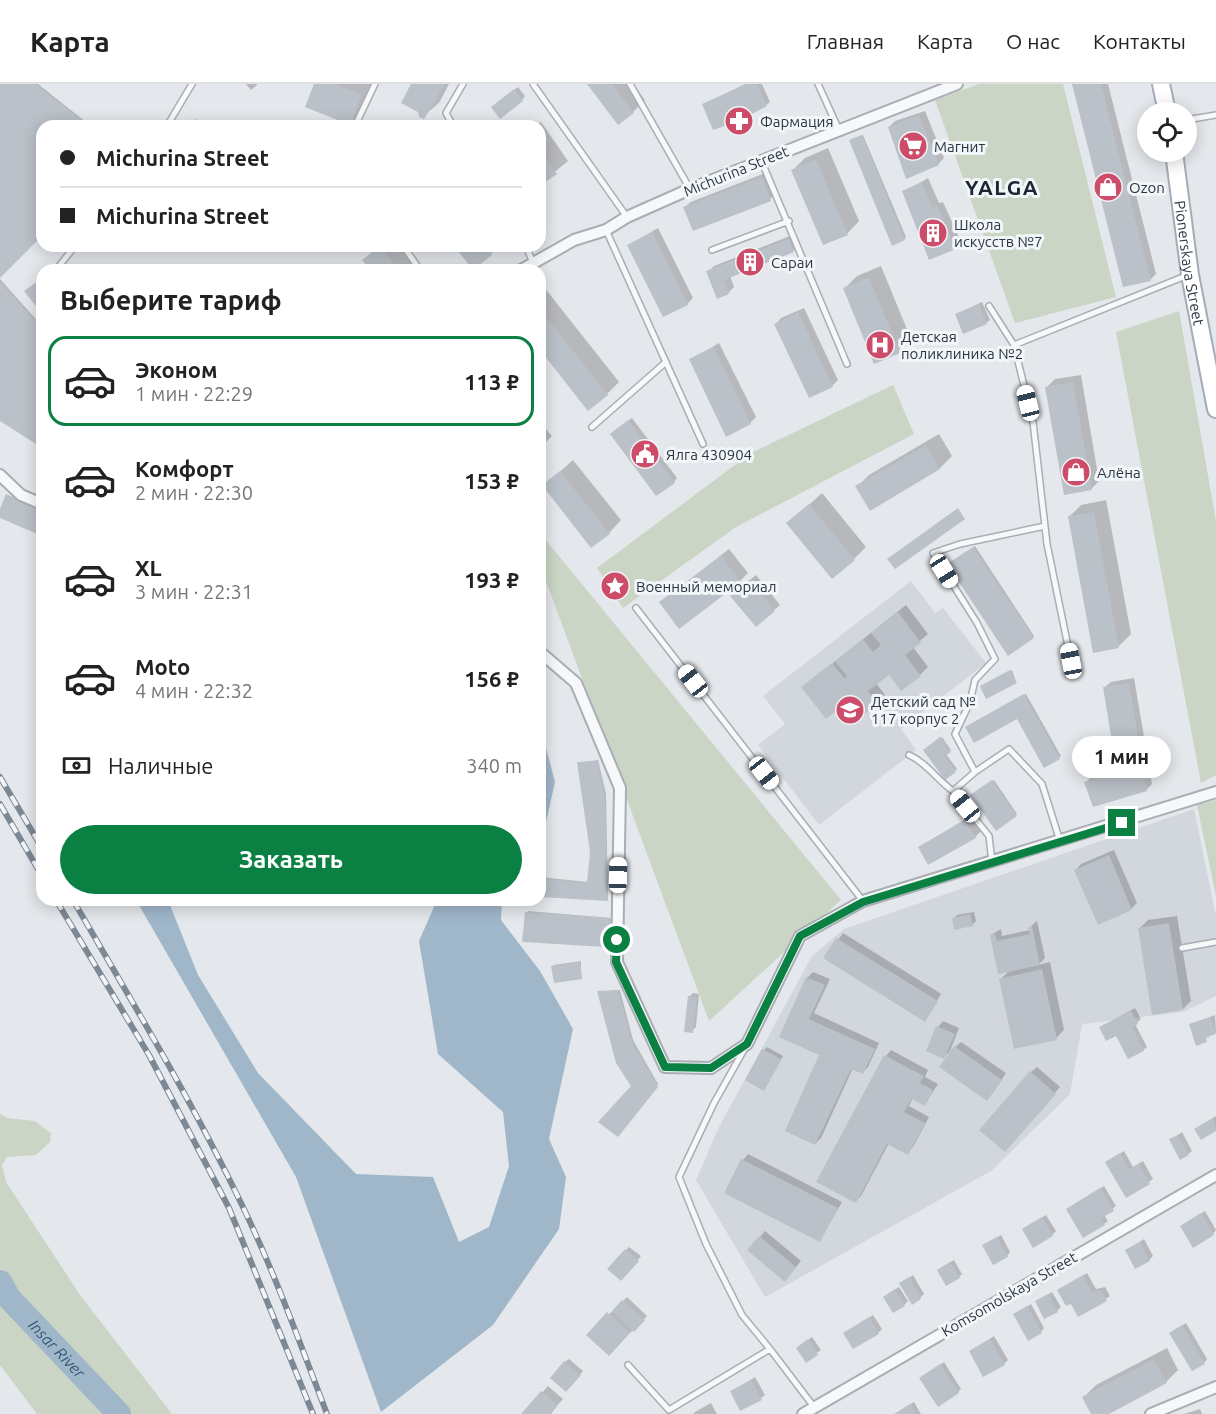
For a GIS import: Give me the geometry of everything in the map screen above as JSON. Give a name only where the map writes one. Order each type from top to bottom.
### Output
[{"type":"main road","points":[[1161,84],[1165,102]]},
{"type":"main road","name":"Pionerskaya Street","points":[[1175,162],[1190,274],[1216,409]]},
{"type":"street","name":"Michurina Street","points":[[533,263],[574,240],[606,230],[627,217],[690,189],[957,84]]},
{"type":"street","points":[[0,475],[21,495],[36,501]]},
{"type":"street","points":[[546,657],[576,683],[620,788],[616,962],[665,1067],[711,1068],[747,1044],[800,936],[863,902],[992,864],[1216,792]]},
{"type":"street","name":"Komsomolskaya Street","points":[[803,1414],[1216,1175]]},
{"type":"street","points":[[1151,1414],[1216,1387]]},
{"type":"lane","points":[[170,120],[192,84]]},
{"type":"lane","points":[[358,120],[375,84]]},
{"type":"lane","points":[[450,120],[446,113],[463,84]]},
{"type":"lane","points":[[533,84],[627,217]]},
{"type":"lane","points":[[630,84],[690,189]]},
{"type":"lane","points":[[818,84],[839,130]]},
{"type":"lane","points":[[1197,118],[1216,115]]},
{"type":"lane","points":[[761,160],[789,221],[847,364]]},
{"type":"lane","points":[[712,250],[789,221]]},
{"type":"lane","points":[[606,230],[703,444]]},
{"type":"lane","points":[[61,264],[70,252]]},
{"type":"lane","points":[[528,252],[533,263]]},
{"type":"lane","points":[[1014,345],[1190,274]]},
{"type":"lane","points":[[989,306],[1014,345],[1033,422],[1045,526],[1071,661]]},
{"type":"lane","points":[[592,427],[666,362]]},
{"type":"lane","points":[[975,772],[955,734],[970,702],[975,680],[995,658],[977,623],[933,553],[960,544],[1045,526]]},
{"type":"lane","points":[[636,608],[863,902]]},
{"type":"lane","points":[[953,791],[975,772],[1009,749],[1042,784],[1061,842]]},
{"type":"lane","points":[[909,755],[916,758],[940,782],[953,791],[989,836],[992,864]]},
{"type":"lane","points":[[1182,948],[1216,942]]},
{"type":"lane","points":[[747,1044],[714,1103],[679,1177],[706,1244],[742,1316],[814,1407]]},
{"type":"lane","points":[[628,1365],[669,1410],[770,1349]]},
{"type":"shaded area","name":"Детский сад № 117 корпус 2","points":[[911,581],[935,613],[943,608],[986,663],[901,729],[916,750],[819,825],[758,745],[785,724],[763,696]]},
{"type":"shaded area","points":[[1194,809],[1216,916],[1216,996],[1183,1012],[1082,1024],[1070,1094],[991,1171],[765,1297],[696,1180],[719,1127],[812,956],[844,929]]},
{"type":"green space","points":[[979,84],[1063,84],[1116,297],[1015,323],[935,100]]},
{"type":"green space","points":[[1179,311],[1216,521],[1216,775],[1201,783],[1116,332]]},
{"type":"green space","points":[[893,385],[914,434],[736,527],[623,608],[597,568],[751,453]]},
{"type":"green space","points":[[546,540],[841,900],[709,1021],[546,581]]},
{"type":"green space","points":[[1216,800],[1216,896],[1197,805]]},
{"type":"green space","points":[[0,1114],[7,1118],[35,1121],[51,1133],[50,1142],[36,1155],[7,1157],[2,1165],[6,1182],[80,1295],[172,1414],[37,1414],[0,1365]]},
{"type":"water","points":[[546,748],[555,782],[546,822]]},
{"type":"water","points":[[139,906],[170,906],[198,975],[258,1073],[356,1174],[433,1177],[459,1242],[489,1227],[509,1166],[503,1112],[438,1054],[419,941],[434,906],[502,906],[501,920],[540,971],[573,1029],[549,1139],[566,1177],[559,1229],[493,1325],[381,1412],[296,1177]]},
{"type":"building","points":[[0,84],[35,84],[81,120],[36,120],[36,242],[0,278]]},
{"type":"building","points":[[314,84],[335,84],[362,94],[352,120],[338,120],[305,107]]},
{"type":"building","points":[[411,84],[445,84],[424,119],[419,117],[418,112],[401,103]]},
{"type":"building","points":[[587,84],[612,84],[634,113],[618,125]]},
{"type":"building","points":[[747,84],[757,84],[767,106],[739,121],[713,130],[702,104]]},
{"type":"building","points":[[1072,84],[1101,84],[1151,281],[1123,287]]},
{"type":"building","points":[[514,89],[523,101],[500,119],[491,107]]},
{"type":"building","name":"Магнит","points":[[919,115],[939,165],[906,179],[888,127]]},
{"type":"building","points":[[862,135],[905,240],[892,246],[849,140]]},
{"type":"building","points":[[546,158],[557,174],[546,182]]},
{"type":"building","points":[[816,159],[848,235],[823,245],[791,170]]},
{"type":"building","points":[[762,177],[771,201],[693,231],[683,207]]},
{"type":"building","name":"Школа искусств №7","points":[[922,182],[933,208],[937,206],[956,249],[929,260],[902,191]]},
{"type":"building","points":[[652,232],[688,305],[663,317],[627,245]]},
{"type":"building","name":"Сараи","points":[[789,239],[794,252],[724,280],[729,294],[717,299],[706,271]]},
{"type":"building","points":[[372,252],[384,252],[394,264],[365,264],[362,260]]},
{"type":"building","points":[[459,252],[490,252],[492,255],[481,264],[468,264]]},
{"type":"building","points":[[869,277],[900,353],[874,364],[843,288]]},
{"type":"building","points":[[0,282],[36,321],[36,444],[0,421]]},
{"type":"building","points":[[36,282],[36,306],[24,291]]},
{"type":"building","points":[[979,304],[987,324],[963,334],[955,314]]},
{"type":"building","points":[[798,312],[833,387],[809,398],[774,324]]},
{"type":"building","points":[[546,317],[608,395],[588,411],[546,358]]},
{"type":"building","points":[[713,347],[751,424],[726,437],[689,359]]},
{"type":"building","points":[[1073,382],[1092,490],[1064,495],[1045,387]]},
{"type":"building","points":[[628,420],[675,483],[656,496],[610,434]]},
{"type":"building","points":[[926,445],[940,469],[870,511],[855,486]]},
{"type":"building","points":[[560,471],[610,534],[591,548],[546,490],[546,482]]},
{"type":"building","points":[[6,494],[36,506],[36,533],[0,518],[0,509]]},
{"type":"building","points":[[809,504],[855,560],[832,579],[786,523]]},
{"type":"building","points":[[958,508],[965,519],[895,569],[887,559]]},
{"type":"building","points":[[1094,512],[1119,648],[1093,653],[1068,516]]},
{"type":"building","points":[[973,547],[1034,638],[1008,656],[947,564]]},
{"type":"building","points":[[721,556],[741,582],[679,629],[659,602]]},
{"type":"building","points":[[749,580],[775,611],[756,627],[730,596]]},
{"type":"building","points":[[898,612],[921,643],[905,655],[921,676],[901,691],[889,675],[868,691],[878,704],[857,720],[845,704],[826,719],[801,687],[832,663],[844,678],[847,676],[835,661],[863,639],[873,652],[881,645],[871,633]]},
{"type":"building","points":[[1010,670],[1017,683],[986,699],[980,686]]},
{"type":"building","points":[[1129,683],[1147,791],[1093,807],[1084,782],[1117,772],[1103,687]]},
{"type":"building","points":[[1024,694],[1060,759],[1044,768],[1017,719],[974,743],[965,727]]},
{"type":"building","points":[[940,737],[951,752],[945,756],[956,772],[945,780],[923,750]]},
{"type":"building","points":[[597,761],[605,796],[608,901],[546,897],[546,879],[587,883],[590,852],[577,762]]},
{"type":"building","points":[[992,780],[1017,816],[996,831],[970,795]]},
{"type":"building","points":[[965,820],[976,838],[928,865],[918,847]]},
{"type":"building","points":[[1109,855],[1132,910],[1098,925],[1074,870]]},
{"type":"building","points":[[525,912],[611,918],[607,947],[522,942]]},
{"type":"building","points":[[970,914],[973,926],[954,930],[952,918]]},
{"type":"building","points":[[1169,923],[1183,1010],[1152,1015],[1138,928]]},
{"type":"building","points":[[1032,926],[1040,965],[998,974],[990,935],[995,934],[997,941],[1030,934],[1028,927]]},
{"type":"building","points":[[836,938],[938,1001],[925,1022],[823,958]]},
{"type":"building","points":[[580,962],[582,979],[554,983],[551,966]]},
{"type":"building","points":[[1042,969],[1057,1040],[1014,1049],[999,979]]},
{"type":"building","points":[[806,977],[825,985],[809,1019],[875,1049],[863,1074],[851,1069],[815,1145],[785,1131],[819,1055],[779,1037]]},
{"type":"building","points":[[618,990],[632,1042],[658,1087],[618,1137],[598,1122],[631,1086],[616,1063],[597,991]]},
{"type":"building","points":[[688,996],[697,997],[693,1033],[684,1032]]},
{"type":"building","points":[[1131,1011],[1138,1024],[1132,1027],[1144,1051],[1128,1059],[1116,1036],[1106,1041],[1099,1027]]},
{"type":"building","points":[[1211,1017],[1216,1034],[1206,1037],[1207,1042],[1196,1046],[1189,1024]]},
{"type":"building","points":[[936,1026],[955,1034],[944,1059],[926,1051]]},
{"type":"building","points":[[954,1046],[1002,1080],[987,1101],[939,1067]]},
{"type":"building","points":[[762,1049],[781,1059],[764,1091],[745,1080]]},
{"type":"building","points":[[884,1055],[924,1076],[920,1083],[933,1090],[925,1106],[912,1099],[904,1112],[925,1123],[908,1155],[887,1144],[856,1203],[816,1182]]},
{"type":"building","points":[[1030,1071],[1056,1094],[1005,1152],[979,1130]]},
{"type":"building","points":[[1213,1118],[1216,1131],[1201,1140],[1194,1129]]},
{"type":"building","points":[[1178,1135],[1189,1155],[1180,1160],[1169,1139]]},
{"type":"building","points":[[1120,1153],[1129,1169],[1139,1164],[1150,1184],[1126,1198],[1105,1162]]},
{"type":"building","points":[[741,1159],[838,1208],[820,1242],[724,1193]]},
{"type":"building","points":[[1100,1188],[1114,1211],[1101,1218],[1105,1225],[1083,1238],[1066,1209]]},
{"type":"building","points":[[1201,1213],[1214,1235],[1193,1248],[1180,1226]]},
{"type":"building","points":[[1042,1217],[1053,1236],[1033,1248],[1022,1229]]},
{"type":"building","points":[[759,1236],[796,1267],[785,1282],[747,1250]]},
{"type":"building","points":[[997,1237],[1008,1257],[993,1265],[982,1245]]},
{"type":"building","points":[[1140,1242],[1150,1261],[1135,1269],[1125,1250]]},
{"type":"building","points":[[625,1249],[639,1261],[621,1281],[607,1269]]},
{"type":"building","points":[[950,1262],[960,1278],[946,1286],[937,1270]]},
{"type":"building","points":[[1083,1275],[1092,1292],[1101,1290],[1107,1301],[1078,1317],[1071,1304],[1066,1306],[1057,1290]]},
{"type":"building","points":[[909,1277],[921,1299],[912,1305],[899,1283]]},
{"type":"building","points":[[895,1289],[905,1306],[893,1313],[883,1297]]},
{"type":"building","points":[[1048,1294],[1058,1312],[1044,1319],[1035,1301]]},
{"type":"building","points":[[622,1300],[645,1320],[634,1332],[612,1311]]},
{"type":"building","points":[[1027,1306],[1042,1333],[1028,1341],[1013,1314]]},
{"type":"building","points":[[607,1312],[630,1333],[609,1356],[586,1335]]},
{"type":"building","points":[[869,1317],[879,1334],[853,1349],[843,1333]]},
{"type":"building","points":[[1182,1325],[1205,1364],[1192,1371],[1169,1333]]},
{"type":"building","points":[[808,1339],[818,1355],[806,1363],[796,1348]]},
{"type":"building","points":[[990,1339],[1005,1365],[983,1377],[969,1351]]},
{"type":"building","points":[[1154,1359],[1167,1383],[1109,1414],[1091,1414],[1082,1397]]},
{"type":"building","points":[[564,1361],[581,1375],[566,1392],[550,1378]]},
{"type":"building","points":[[940,1364],[959,1393],[938,1407],[919,1378]]},
{"type":"building","points":[[751,1380],[762,1400],[740,1411],[730,1391]]},
{"type":"building","points":[[541,1391],[558,1405],[551,1414],[521,1414]]},
{"type":"building","points":[[910,1404],[916,1414],[894,1414]]},
{"type":"waterway","name":"Insar River","points":[[0,1282],[9,1298],[119,1414]]},
{"type":"railway","points":[[0,777],[36,838]]},
{"type":"railway","points":[[0,804],[36,866]]},
{"type":"railway","points":[[60,906],[149,1055],[229,1208],[313,1414]]},
{"type":"railway","points":[[76,906],[222,1164],[276,1281],[327,1414]]},
{"type":"place","name":"Фармация","points":[[739,121]]},
{"type":"place","name":"Магнит","points":[[913,146]]},
{"type":"place","name":"Ozon","points":[[1108,187]]},
{"type":"place","name":"Школа искусств №7","points":[[933,233]]},
{"type":"place","name":"Сараи","points":[[750,262]]},
{"type":"place","name":"Детская поликлиника №2","points":[[880,345]]},
{"type":"place","name":"Ялга 430904","points":[[645,454]]},
{"type":"place","name":"Алёна","points":[[1076,472]]},
{"type":"place","name":"Военный мемориал","points":[[615,586]]},
{"type":"place","name":"Детский сад № 117 корпус 2","points":[[850,710]]},
{"type":"district","name":"YALGA","points":[[1002,187]]},
{"type":"route","points":[[617,940],[616,962],[665,1067],[711,1068],[747,1044],[800,936],[863,902],[1122,823]]}]
